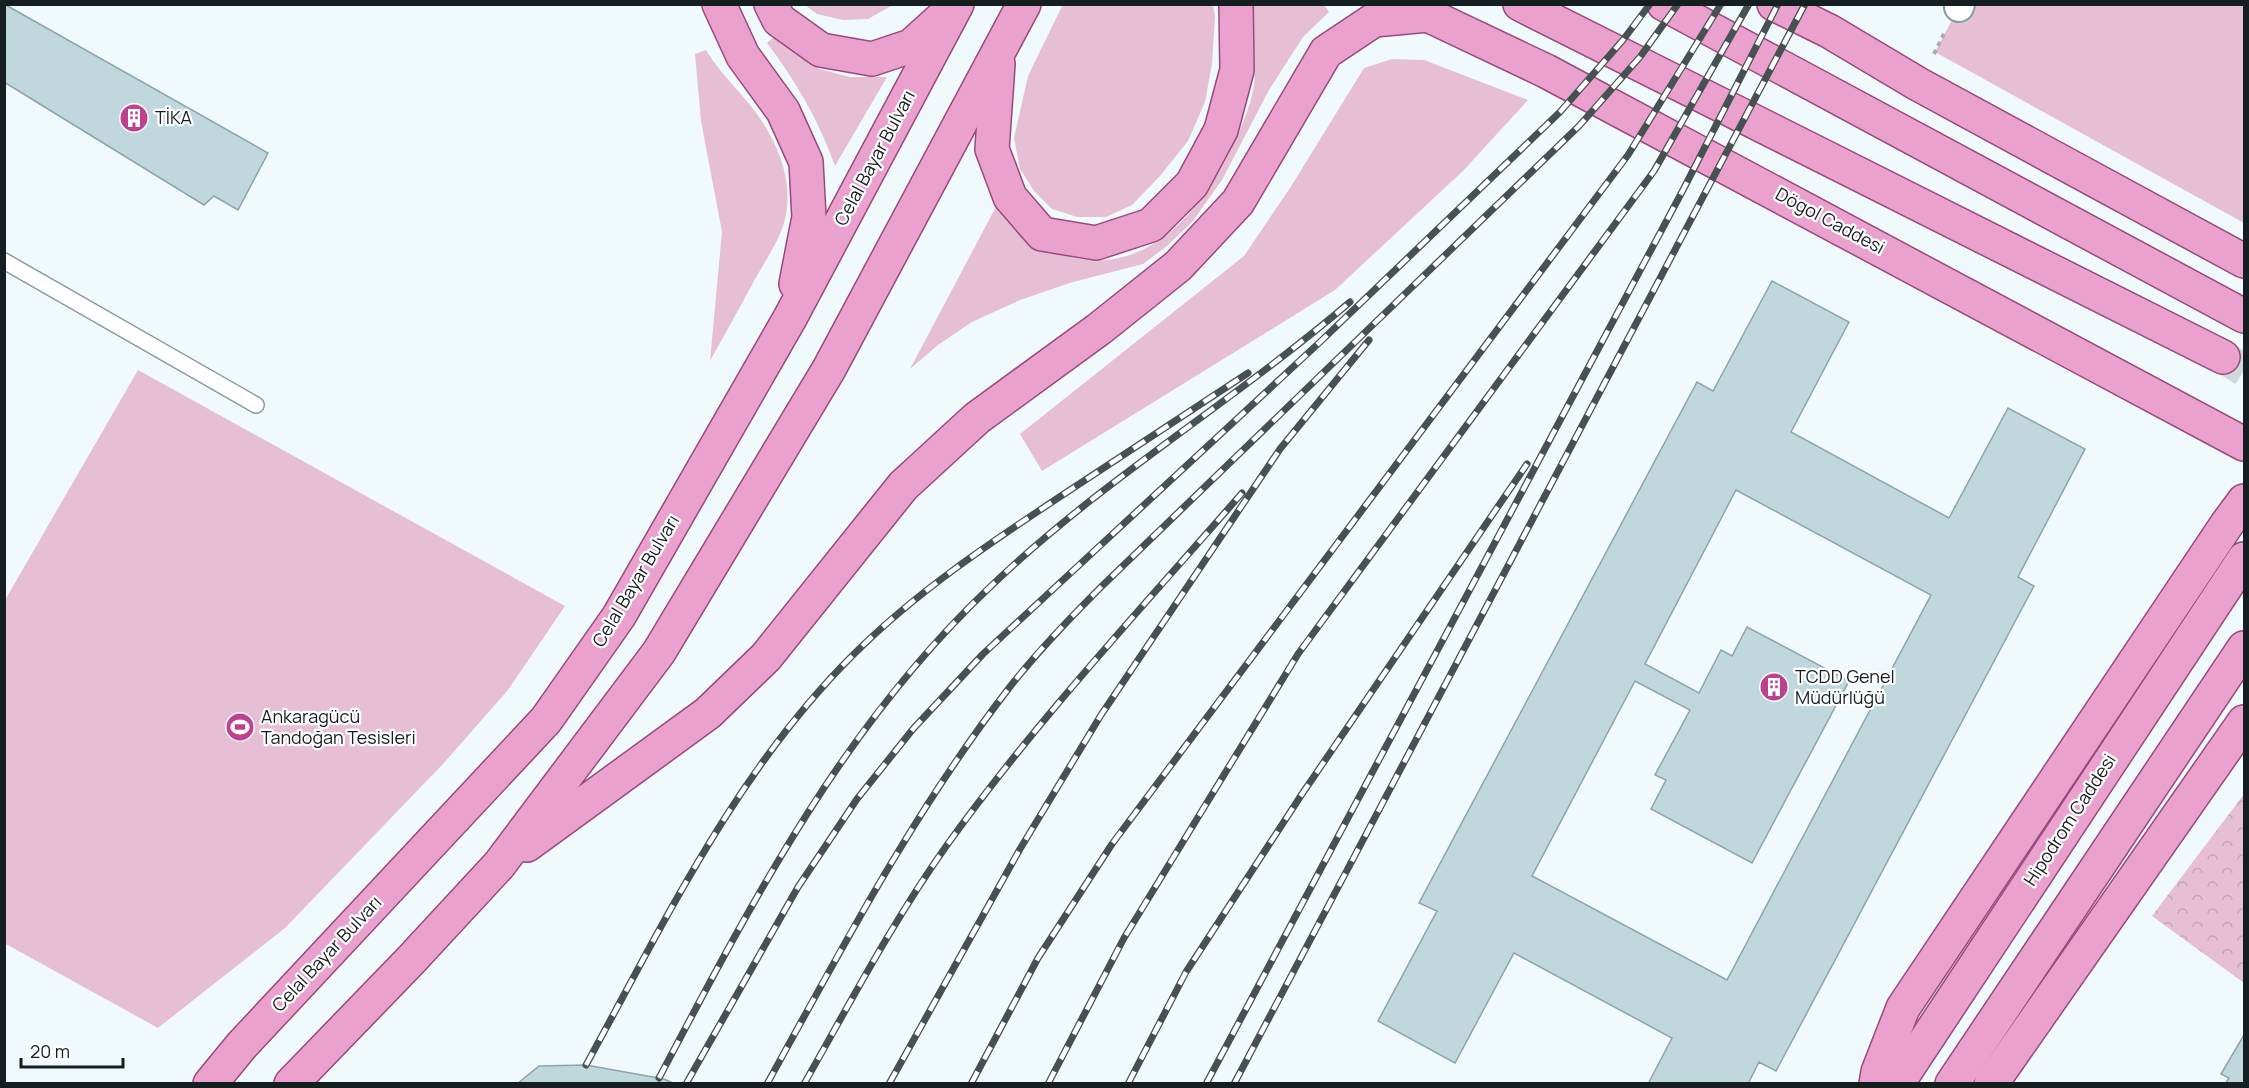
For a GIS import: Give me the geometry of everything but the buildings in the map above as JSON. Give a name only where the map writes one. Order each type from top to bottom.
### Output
[{"type":"main road","points":[[719,4],[744,56],[783,111],[806,162],[809,217],[790,318]]},
{"type":"main road","points":[[771,4],[779,20],[821,50],[872,59],[911,46],[957,4]]},
{"type":"main road","name":"Celal Bayar Bulvarı","points":[[210,1083],[258,1028],[546,720],[619,616],[790,318],[957,4]]},
{"type":"main road","points":[[291,1083],[411,960],[499,865],[659,652],[829,369],[1024,4]]},
{"type":"main road","points":[[999,54],[992,149],[1010,197],[1042,234],[1096,243],[1151,225],[1192,184],[1221,130],[1237,70],[1236,4]]},
{"type":"main road","points":[[1520,4],[2223,357]]},
{"type":"main road","points":[[1664,4],[2244,316]]},
{"type":"main road","points":[[1774,4],[1829,31],[1918,84],[2244,261]]},
{"type":"main road","points":[[499,865],[708,713],[766,657],[903,486],[977,418],[1099,329],[1178,266],[1238,202],[1326,52],[1374,20],[1420,10]]},
{"type":"main road","name":"Dögol Caddesi","points":[[1420,10],[1546,71],[2244,444]]},
{"type":"main road","points":[[1876,1083],[1878,1072],[1904,1008],[2244,501]]},
{"type":"main road","name":"Hipodrom Caddesi","points":[[1903,1074],[2244,559]]},
{"type":"main road","points":[[1952,1083],[2244,648]]},
{"type":"main road","points":[[1991,1083],[2244,722]]},
{"type":"lane","points":[[4,261],[256,405]]},
{"type":"path","points":[[1918,84],[1959,6]]},
{"type":"green space","points":[[1063,4],[1213,5],[1215,16],[1212,64],[1205,102],[1188,141],[1160,176],[1132,205],[1106,217],[1077,217],[1052,209],[1034,191],[1020,169],[1014,138],[1028,76]]},
{"type":"green space","points":[[805,5],[893,5],[868,19],[843,20],[817,14]]},
{"type":"green space","points":[[1250,5],[1324,5],[1329,12],[1303,37],[1269,90],[1222,180],[1193,221],[1167,246],[1143,264],[1073,282],[1020,300],[972,322],[938,345],[910,369],[998,203],[1039,244],[1075,258],[1104,260],[1131,255],[1156,242],[1178,224],[1215,178],[1234,143],[1247,111],[1255,78],[1254,34]]},
{"type":"green space","points":[[1960,5],[2244,5],[2244,223],[1935,52]]},
{"type":"green space","points":[[773,38],[819,69],[850,77],[887,77],[835,166],[806,102],[767,43]]},
{"type":"green space","points":[[706,50],[719,69],[750,104],[769,134],[784,169],[787,194],[785,219],[780,235],[710,361],[722,232],[701,121],[695,54]]},
{"type":"green space","points":[[1392,59],[1424,60],[1528,100],[1463,171],[1335,290],[1042,471],[1020,434],[1244,256],[1290,188],[1364,68]]},
{"type":"green space","name":"Ankaragücü Tandoğan Tesisleri","points":[[138,370],[565,606],[508,690],[443,764],[285,928],[158,1028],[4,943],[5,600]]},
{"type":"green space","points":[[2244,794],[2244,983],[2152,916]]},
{"type":"tunnel","points":[[2223,357],[2244,370]]},
{"type":"railway","points":[[686,1084],[798,887],[857,799],[913,729],[983,654],[1320,342],[1560,112],[1623,40],[1650,4]]},
{"type":"railway","points":[[767,1084],[851,931],[910,831],[974,735],[1009,688],[1101,587],[1579,126],[1640,57],[1678,4]]},
{"type":"railway","points":[[971,1084],[1038,958],[1112,844],[1628,155],[1721,4]]},
{"type":"railway","points":[[1048,1084],[1124,938],[1298,654],[1654,171],[1749,4]]},
{"type":"railway","points":[[1206,1084],[1683,190],[1778,4]]},
{"type":"railway","points":[[1234,1084],[1805,4]]},
{"type":"railway","points":[[659,1078],[729,947],[804,819],[888,698],[936,642],[989,588],[1076,512],[1260,374],[1350,302]]},
{"type":"railway","points":[[889,1084],[1020,849],[1101,715],[1280,449],[1369,340]]},
{"type":"railway","points":[[586,1065],[674,903],[738,798],[773,748],[811,700],[853,655],[902,610],[981,550],[1248,373]]},
{"type":"railway","points":[[1128,1084],[1186,972],[1302,794],[1527,464]]},
{"type":"railway","points":[[804,1084],[890,933],[927,874],[981,799],[1053,709],[1242,493]]},
{"type":"place","name":"TİKA","points":[[134,118]]},
{"type":"place","name":"TCDD Genel Müdürlüğü","points":[[1774,687]]},
{"type":"place","name":"Ankaragücü Tandoğan Tesisleri","points":[[240,727]]}]
